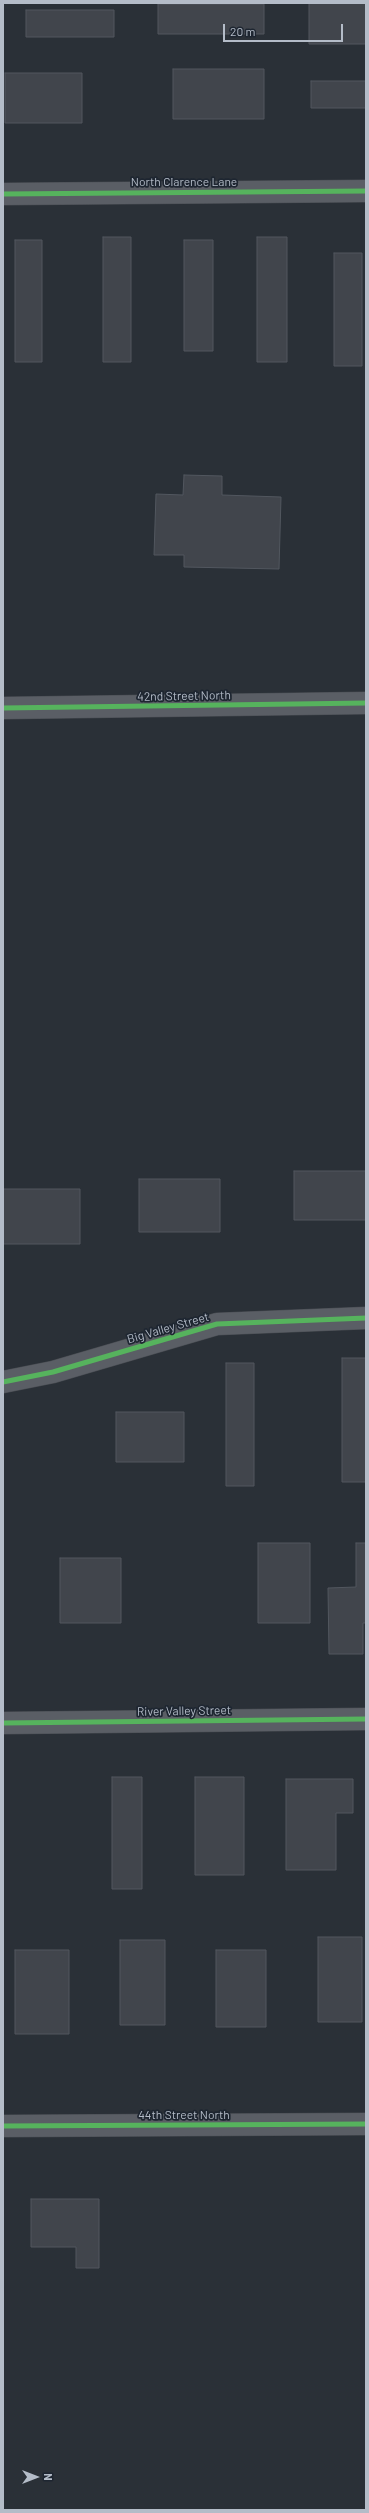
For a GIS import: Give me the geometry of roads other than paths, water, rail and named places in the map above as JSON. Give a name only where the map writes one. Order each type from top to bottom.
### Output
[{"type":"street","name":"North Clarence Lane","points":[[3,194],[366,191]]},
{"type":"street","name":"42nd Street North","points":[[3,708],[366,703]]},
{"type":"street","name":"Big Valley Street","points":[[3,1382],[54,1372],[217,1324],[366,1318]]},
{"type":"street","name":"River Valley Street","points":[[3,1723],[366,1719]]},
{"type":"street","name":"44th Street North","points":[[3,2126],[366,2124]]}]
